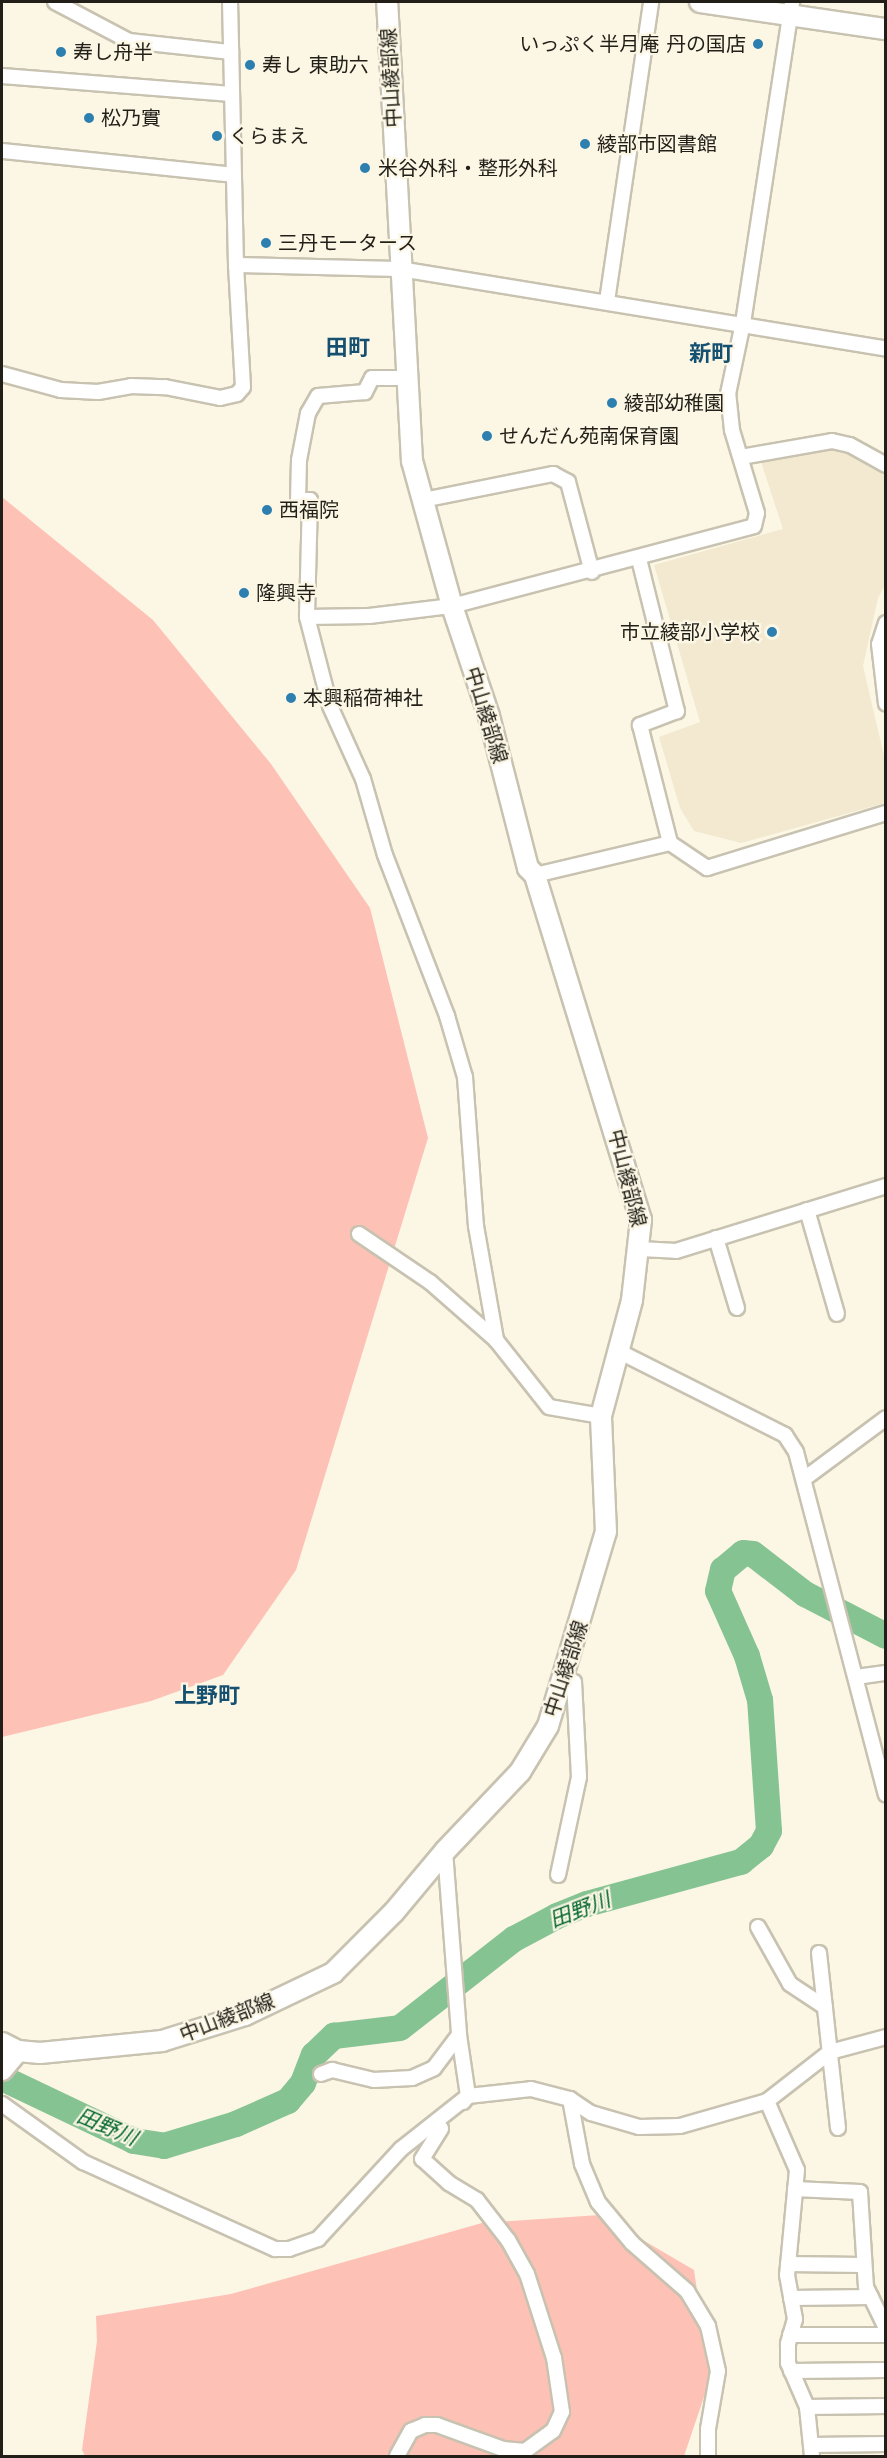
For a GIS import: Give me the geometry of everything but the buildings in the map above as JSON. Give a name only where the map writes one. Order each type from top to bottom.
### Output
[{"type":"main road","name":"中山綾部線","points":[[2,2069],[10,2047],[40,2053],[162,2041],[244,2015],[333,1973],[394,1912],[445,1851],[520,1772],[548,1726],[606,1532],[601,1416],[640,1250],[641,1220],[631,1178],[535,875],[528,868],[489,716],[452,606],[412,461],[405,378],[387,2]]},
{"type":"main road","points":[[700,2],[791,8],[885,29]]},
{"type":"street","points":[[55,2],[129,41],[231,52]]},
{"type":"street","points":[[2,374],[61,390],[98,392],[132,386],[165,387],[220,398],[237,394],[244,377],[236,266],[230,2]]},
{"type":"street","points":[[607,301],[651,2]]},
{"type":"street","points":[[307,617],[369,616],[452,606],[592,572],[754,526],[757,513],[732,430],[728,394],[743,323],[791,8]]},
{"type":"street","points":[[2,76],[231,94]]},
{"type":"street","points":[[2,151],[233,175]]},
{"type":"street","points":[[236,266],[400,269],[743,323],[885,348]]},
{"type":"street","points":[[405,378],[372,378],[365,392],[318,396],[308,413],[299,460],[298,500],[310,500],[307,617],[330,706],[363,779],[386,855],[447,1016],[465,1077],[476,1226],[496,1340]]},
{"type":"street","points":[[741,457],[832,441],[850,446],[885,465]]},
{"type":"street","points":[[423,500],[553,474],[568,482],[592,572]]},
{"type":"street","points":[[639,559],[677,711],[640,725],[670,843],[707,868],[885,813]]},
{"type":"street","points":[[885,623],[879,644],[885,704]]},
{"type":"street","points":[[535,875],[670,843]]},
{"type":"street","points":[[640,1250],[676,1251],[885,1186]]},
{"type":"street","points":[[807,1210],[837,1314]]},
{"type":"street","points":[[359,1234],[430,1282],[496,1340],[549,1407],[601,1416]]},
{"type":"street","points":[[716,1238],[737,1308]]},
{"type":"street","points":[[618,1351],[785,1435],[796,1452],[856,1677],[880,1749],[885,1794]]},
{"type":"street","points":[[804,1479],[885,1418]]},
{"type":"street","points":[[856,1677],[885,1673]]},
{"type":"street","points":[[558,1875],[579,1777],[574,1682],[563,1680]]},
{"type":"street","points":[[397,2457],[411,2431],[425,2425],[437,2425],[503,2449],[525,2451],[553,2431],[562,2412],[554,2358],[526,2274],[508,2240],[477,2200],[448,2184],[422,2159],[428,2144],[468,2096],[459,2035],[445,1851]]},
{"type":"street","points":[[758,1927],[789,1984],[825,2007]]},
{"type":"street","points":[[819,1953],[838,2128]]},
{"type":"street","points":[[321,2074],[332,2070],[374,2079],[412,2078],[434,2068],[459,2035]]},
{"type":"street","points":[[2,2104],[83,2162],[275,2248],[289,2248],[318,2239],[401,2149],[468,2096],[531,2089],[570,2099],[591,2114],[639,2127],[680,2126],[767,2101],[830,2052],[885,2037]]},
{"type":"street","points":[[570,2099],[582,2164],[598,2202],[632,2242],[687,2291],[708,2326],[718,2371],[708,2429],[708,2457]]},
{"type":"street","points":[[767,2101],[797,2170],[788,2264],[795,2319],[790,2336],[791,2371],[807,2408],[812,2451],[885,2444]]},
{"type":"street","points":[[795,2189],[860,2192],[862,2265],[871,2297],[885,2328]]},
{"type":"street","points":[[788,2264],[862,2265]]},
{"type":"street","points":[[791,2298],[871,2297]]},
{"type":"street","points":[[790,2336],[885,2336]]},
{"type":"street","points":[[791,2371],[885,2370]]},
{"type":"street","points":[[807,2408],[885,2406]]},
{"type":"shaded area","name":"市立綾部小学校","points":[[859,450],[885,462],[885,585],[878,598],[863,666],[885,760],[885,803],[741,843],[694,831],[680,808],[659,737],[700,722],[654,565],[783,529],[761,462],[790,452]]},
{"type":"shaded area","points":[[2,497],[153,620],[271,764],[370,908],[428,1138],[296,1570],[223,1675],[151,1701],[2,1737]]},
{"type":"shaded area","points":[[600,2215],[694,2270],[710,2379],[684,2456],[85,2456],[82,2450],[97,2341],[96,2316],[231,2294],[482,2223]]},
{"type":"waterway","name":"田野川","points":[[2,2078],[134,2141],[164,2146],[236,2124],[288,2101],[303,2083],[314,2055],[334,2036],[400,2028],[514,1939],[557,1916],[587,1904],[741,1862],[761,1846],[769,1831],[760,1700],[747,1656],[718,1591],[723,1570],[743,1553],[753,1554],[805,1594],[886,1636]]},
{"type":"place","name":"いっぷく半月庵 丹の国店","points":[[758,44]]},
{"type":"place","name":"寿し舟半","points":[[61,52]]},
{"type":"place","name":"寿し 東助六","points":[[250,65]]},
{"type":"place","name":"松乃實","points":[[89,118]]},
{"type":"place","name":"くらまえ","points":[[217,136]]},
{"type":"place","name":"綾部市図書館","points":[[585,144]]},
{"type":"place","name":"米谷外科・整形外科","points":[[365,168]]},
{"type":"place","name":"三丹モータース","points":[[266,243]]},
{"type":"place","name":"綾部幼稚園","points":[[612,403]]},
{"type":"place","name":"せんだん苑南保育園","points":[[487,436]]},
{"type":"place","name":"西福院","points":[[267,510]]},
{"type":"place","name":"隆興寺","points":[[244,593]]},
{"type":"place","name":"市立綾部小学校","points":[[772,632]]},
{"type":"place","name":"本興稲荷神社","points":[[291,698]]},
{"type":"district","name":"田町","points":[[348,348]]},
{"type":"district","name":"新町","points":[[711,354]]},
{"type":"district","name":"上野町","points":[[207,1696]]}]
